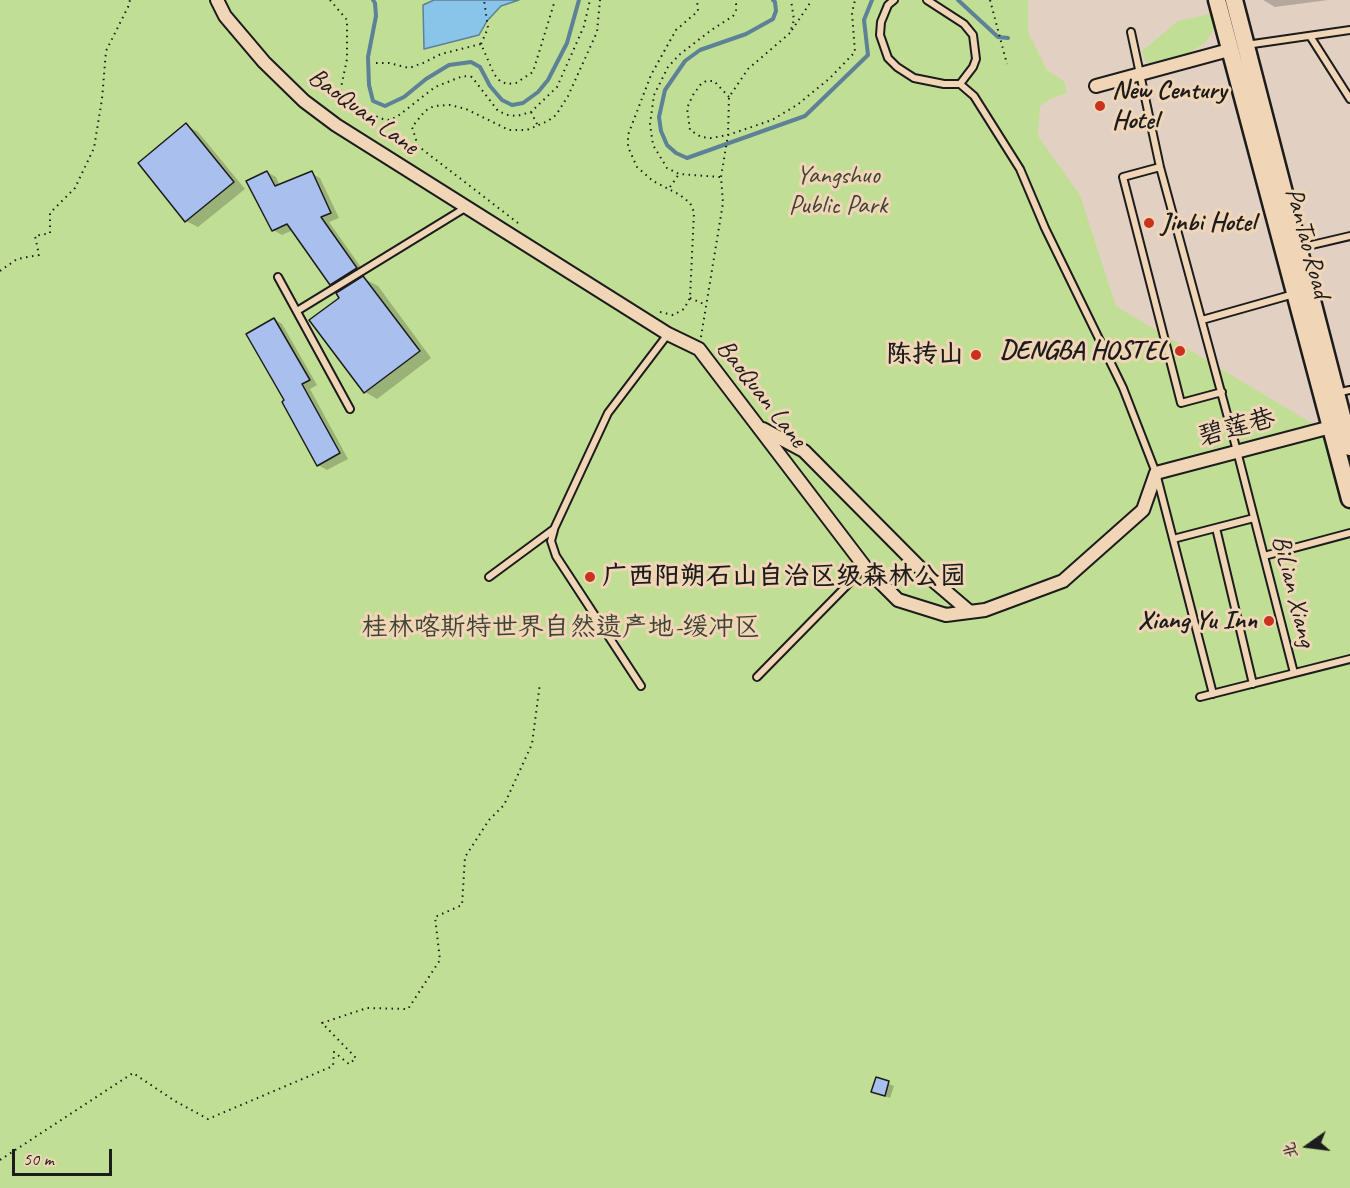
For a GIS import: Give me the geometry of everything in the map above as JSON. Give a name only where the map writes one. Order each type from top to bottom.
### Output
[{"type":"main road","name":"PanTao Road","points":[[1217,0],[1237,47],[1343,392],[1350,447]]},
{"type":"main road","name":"PanTao Road","points":[[1234,0],[1237,47],[1294,294],[1350,499]]},
{"type":"street","name":"BaoQuan Lane","points":[[217,0],[225,16],[264,62],[304,101],[336,125],[668,334],[699,349],[865,567],[898,600],[946,615],[985,610],[1063,581],[1143,510],[1155,473]]},
{"type":"street","points":[[1095,86],[1237,47]]},
{"type":"street","points":[[759,427],[804,451],[928,577],[970,612]]},
{"type":"street","name":"碧莲巷","points":[[1155,473],[1331,427]]},
{"type":"lane","points":[[894,0],[884,13],[880,35],[888,58],[897,68],[914,78],[945,84],[960,84],[974,96],[1020,169],[1045,228],[1123,388],[1155,473],[1213,694]]},
{"type":"lane","points":[[927,0],[964,24],[973,35],[976,58],[974,67],[960,84]]},
{"type":"lane","points":[[1237,47],[1350,30]]},
{"type":"lane","name":"BiLian Xiang","points":[[1131,32],[1161,166],[1294,673]]},
{"type":"lane","points":[[1310,36],[1350,99]]},
{"type":"lane","points":[[1161,166],[1123,177],[1181,403],[1221,392]]},
{"type":"lane","points":[[297,311],[465,208]]},
{"type":"lane","points":[[1298,248],[1350,236]]},
{"type":"lane","points":[[278,277],[350,409]]},
{"type":"lane","points":[[1202,320],[1294,294]]},
{"type":"lane","points":[[641,686],[556,556],[551,541],[554,529],[608,413],[668,334]]},
{"type":"lane","name":"BiLian Xiang","points":[[1173,539],[1254,518]]},
{"type":"lane","points":[[1216,528],[1253,684]]},
{"type":"lane","points":[[489,578],[554,529]]},
{"type":"lane","points":[[1264,556],[1350,533]]},
{"type":"lane","points":[[758,677],[865,567]]},
{"type":"lane","name":"BiLian Xiang","points":[[1200,697],[1350,658]]},
{"type":"path","points":[[0,271],[17,259],[39,255],[35,236],[50,233],[50,213],[75,188],[94,148],[102,99],[106,51],[130,0]]},
{"type":"path","points":[[330,0],[347,20],[347,59],[338,102],[390,120],[435,87],[463,75],[472,77],[498,111],[517,116],[531,112],[557,87],[584,27],[590,0]]},
{"type":"path","points":[[484,0],[488,28],[481,44],[494,74],[500,81],[507,84],[524,80],[533,72],[555,0]]},
{"type":"path","points":[[522,227],[418,146],[412,127],[416,120],[434,106],[450,105],[466,109],[509,130],[527,130],[538,127],[556,115],[579,75],[597,32],[600,0]]},
{"type":"path","points":[[658,312],[673,315],[684,309],[690,298],[694,212],[690,203],[670,188],[652,181],[637,167],[628,147],[628,135],[651,75],[675,30],[698,11],[697,0]]},
{"type":"path","points":[[721,177],[679,174],[667,168],[653,145],[650,124],[654,95],[668,67],[679,55],[733,16],[736,4],[733,0]]},
{"type":"path","points":[[790,33],[794,20],[791,0]]},
{"type":"path","points":[[699,349],[723,203],[721,177],[728,135],[729,97],[748,69],[790,33],[812,0]]},
{"type":"path","points":[[729,97],[714,81],[706,81],[693,95],[687,108],[690,130],[701,137],[728,135],[764,123],[797,105],[855,52],[852,20],[855,0]]},
{"type":"path","points":[[990,0],[1007,64]]},
{"type":"path","points":[[376,63],[389,63],[409,68],[441,54],[481,44]]},
{"type":"path","points":[[531,112],[538,127]]},
{"type":"path","points":[[670,188],[679,174]]},
{"type":"path","points":[[690,298],[706,305]]},
{"type":"path","points":[[0,1160],[133,1073],[175,1101],[208,1119],[333,1066],[334,1052],[350,1064],[356,1058],[322,1023],[367,1008],[408,1009],[440,960],[435,917],[462,905],[465,857],[489,820],[504,805],[532,744],[540,683]]},
{"type":"green space","name":"桂林喀斯特世界自然遗产地-缓冲区","points":[[0,0],[1028,0],[1028,32],[1047,70],[1064,81],[1067,93],[1052,98],[1040,106],[1038,136],[1080,195],[1116,306],[1350,446],[1350,1188],[0,1188]]},
{"type":"green space","points":[[1214,13],[1216,26],[1205,43],[1177,60],[1152,66],[1145,61],[1142,51],[1178,21]]},
{"type":"water","points":[[434,0],[519,0],[501,6],[487,21],[479,35],[424,49],[423,5]]},
{"type":"building","points":[[186,123],[234,182],[185,222],[138,163]]},
{"type":"building","points":[[267,171],[275,186],[312,171],[331,213],[321,217],[357,268],[330,285],[287,224],[272,231],[246,181]]},
{"type":"building","points":[[363,276],[420,351],[364,393],[309,320],[339,298],[336,293]]},
{"type":"building","points":[[274,318],[310,380],[302,384],[340,453],[317,466],[282,402],[284,400],[246,334]]},
{"type":"building","points":[[876,1077],[889,1081],[885,1096],[871,1092]]},
{"type":"waterway","points":[[373,0],[376,16],[368,57],[369,85],[373,101],[385,106],[404,97],[426,79],[449,65],[471,62],[480,67],[490,86],[502,100],[512,105],[523,103],[538,92],[548,80],[567,43],[579,0]]},
{"type":"waterway","points":[[773,0],[776,11],[773,19],[746,34],[700,50],[685,61],[665,90],[659,117],[661,131],[667,145],[676,153],[687,158],[805,116],[868,55],[864,20],[872,0]]},
{"type":"waterway","points":[[958,0],[998,37],[1008,38]]},
{"type":"place","name":"New Century Hotel","points":[[1100,106]]},
{"type":"place","name":"Jinbi Hotel","points":[[1149,223]]},
{"type":"place","name":"DENGBA HOSTEL","points":[[1180,351]]},
{"type":"place","name":"陈抟山","points":[[976,355]]},
{"type":"place","name":"广西阳朔石山自治区级森林公园","points":[[590,577]]},
{"type":"place","name":"Xiang Yu Inn","points":[[1269,621]]},
{"type":"park label","name":"Yangshuo Public Park","points":[[838,191]]}]
